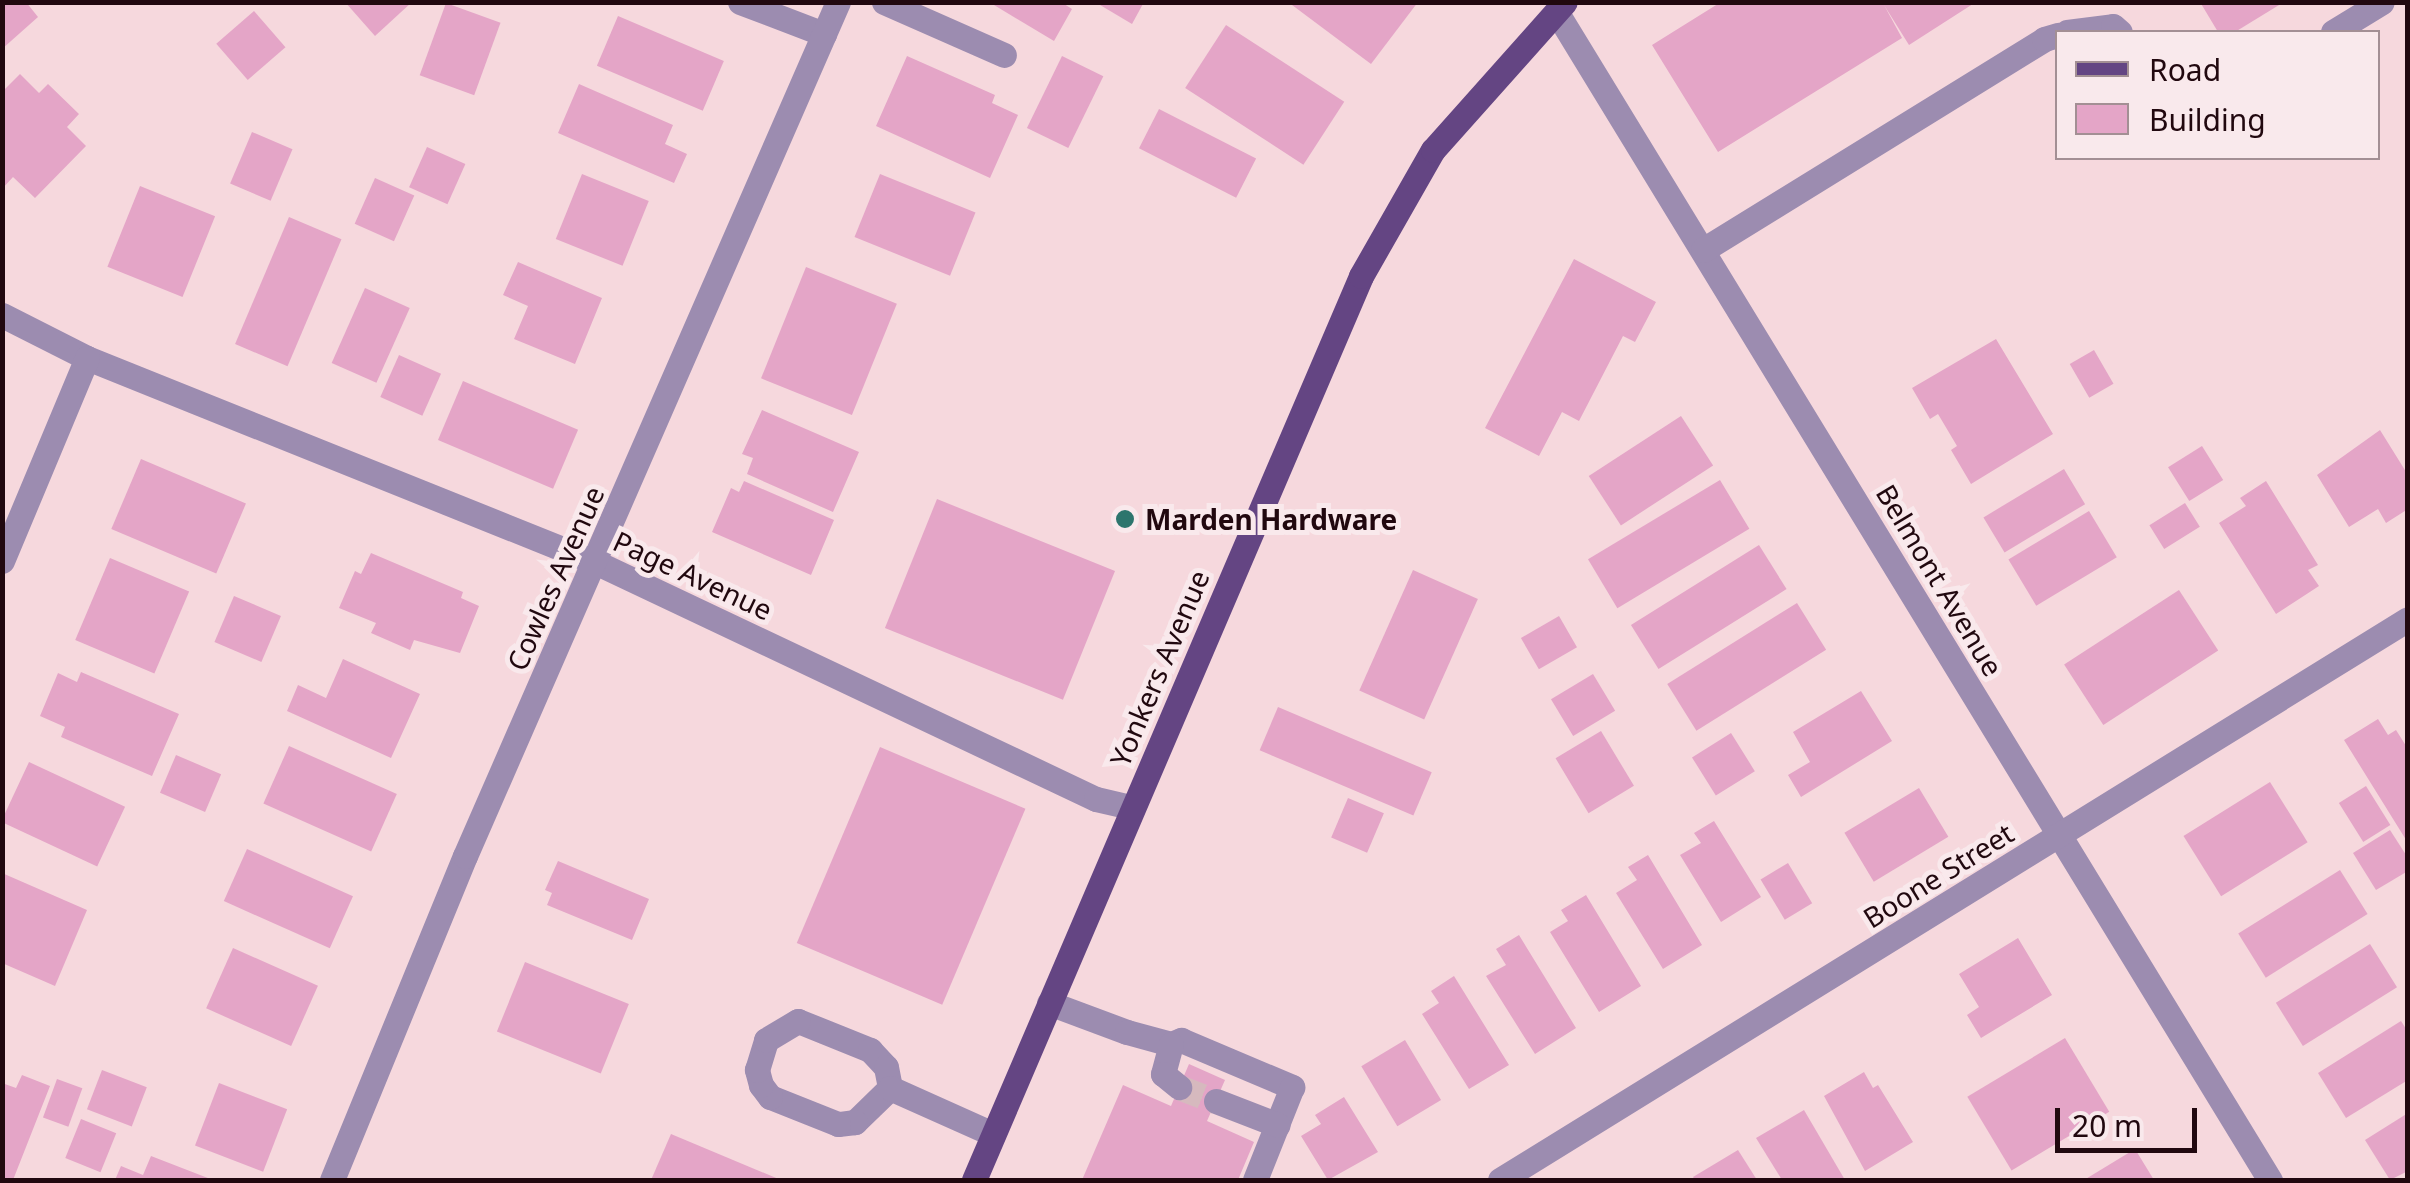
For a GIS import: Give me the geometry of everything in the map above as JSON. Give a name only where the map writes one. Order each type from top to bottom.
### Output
[{"type":"main road","name":"Yonkers Avenue","points":[[974,1180],[1362,276],[1433,150],[1561,8]]},
{"type":"street","points":[[740,2],[824,34]]},
{"type":"street","name":"Cowles Avenue","points":[[332,1180],[466,856],[838,2]]},
{"type":"street","points":[[884,2],[1004,55]]},
{"type":"street","points":[[2336,30],[2382,2]]},
{"type":"street","name":"Belmont Avenue","points":[[1561,8],[1703,250],[2270,1180]]},
{"type":"street","points":[[2083,30],[2112,26],[2117,30]]},
{"type":"street","points":[[1703,250],[2055,37]]},
{"type":"street","name":"Page Avenue","points":[[2,315],[88,358],[595,562],[1096,799],[1132,807]]},
{"type":"street","points":[[2,561],[88,358]]},
{"type":"street","name":"Boone Street","points":[[1500,1180],[2408,619]]},
{"type":"street","points":[[1049,1003],[1171,1044],[1181,1040],[1292,1087],[1255,1180]]},
{"type":"street","points":[[798,1021],[870,1050],[886,1066],[890,1088],[864,1116],[838,1124],[770,1097],[761,1085],[758,1058],[766,1040],[798,1021]]},
{"type":"street","points":[[1171,1044],[1162,1074],[1179,1087]]},
{"type":"street","points":[[890,1088],[993,1134]]},
{"type":"street","points":[[1216,1101],[1278,1125]]},
{"type":"building","points":[[2,2],[26,2],[38,17],[2,49]]},
{"type":"building","points":[[345,2],[412,2],[375,36]]},
{"type":"building","points":[[989,2],[1061,2],[1072,9],[1054,41]]},
{"type":"building","points":[[1095,2],[1144,2],[1132,24]]},
{"type":"building","points":[[1288,2],[1418,2],[1371,64]]},
{"type":"building","points":[[1721,2],[1976,2],[1909,45],[1884,5],[1902,38],[1718,152],[1652,45]]},
{"type":"building","points":[[2200,2],[2284,2],[2238,30],[2217,30]]},
{"type":"building","points":[[446,3],[501,23],[474,95],[420,75]]},
{"type":"building","points":[[254,11],[285,47],[248,80],[216,44]]},
{"type":"building","points":[[618,16],[724,61],[703,111],[597,66]]},
{"type":"building","points":[[1226,25],[1344,102],[1303,165],[1185,88]]},
{"type":"building","points":[[907,56],[995,95],[992,103],[1018,115],[990,178],[876,126]]},
{"type":"building","points":[[1062,56],[1103,76],[1068,148],[1027,128]]},
{"type":"building","points":[[20,74],[39,93],[48,84],[79,114],[67,127],[86,146],[35,198],[13,177],[2,189],[2,92]]},
{"type":"building","points":[[579,84],[673,125],[665,144],[687,154],[674,183],[558,133]]},
{"type":"building","points":[[1159,109],[1256,158],[1236,198],[1139,148]]},
{"type":"building","points":[[252,132],[293,149],[271,201],[230,184]]},
{"type":"building","points":[[427,147],[465,164],[447,204],[409,187]]},
{"type":"building","points":[[582,174],[649,201],[623,266],[556,239]]},
{"type":"building","points":[[880,174],[975,213],[950,276],[855,237]]},
{"type":"building","points":[[375,178],[414,195],[394,241],[355,224]]},
{"type":"building","points":[[140,186],[215,216],[183,297],[107,267]]},
{"type":"building","points":[[289,217],[341,239],[288,366],[235,344]]},
{"type":"building","points":[[1574,259],[1656,302],[1635,342],[1623,336],[1579,421],[1562,412],[1539,456],[1485,428]]},
{"type":"building","points":[[518,262],[602,298],[575,364],[514,339],[528,306],[503,295]]},
{"type":"building","points":[[806,267],[897,304],[852,415],[761,378]]},
{"type":"building","points":[[365,288],[410,308],[376,383],[332,363]]},
{"type":"building","points":[[1996,339],[2053,434],[1971,484],[1951,450],[1957,446],[1938,414],[1930,419],[1912,388]]},
{"type":"building","points":[[2094,350],[2114,384],[2089,398],[2070,364]]},
{"type":"building","points":[[399,355],[441,374],[422,416],[380,397]]},
{"type":"building","points":[[463,381],[578,430],[553,489],[438,440]]},
{"type":"building","points":[[762,410],[859,452],[833,512],[747,474],[753,458],[742,454]]},
{"type":"building","points":[[1681,416],[1713,465],[1621,525],[1589,476]]},
{"type":"building","points":[[2380,430],[2408,475],[2408,509],[2386,523],[2378,509],[2349,527],[2317,475]]},
{"type":"building","points":[[2202,446],[2223,480],[2189,501],[2168,467]]},
{"type":"building","points":[[141,459],[246,504],[216,574],[111,529]]},
{"type":"building","points":[[2064,469],[2085,504],[2005,553],[1983,517]]},
{"type":"building","points":[[1720,480],[1749,529],[1617,608],[1588,559]]},
{"type":"building","points":[[744,481],[834,520],[811,575],[712,532],[731,488],[739,492]]},
{"type":"building","points":[[2266,481],[2318,565],[2308,570],[2319,586],[2276,614],[2219,523],[2246,506],[2240,498]]},
{"type":"building","points":[[937,499],[1115,571],[1063,700],[885,628]]},
{"type":"building","points":[[2185,503],[2200,527],[2164,549],[2149,525]]},
{"type":"building","points":[[2089,511],[2117,557],[2036,606],[2008,559]]},
{"type":"building","points":[[1759,545],[1787,589],[1659,669],[1631,625]]},
{"type":"building","points":[[371,553],[463,592],[461,598],[479,606],[460,653],[414,640],[410,650],[371,633],[376,623],[339,608],[355,571],[361,574]]},
{"type":"building","points":[[110,558],[189,592],[154,674],[75,640]]},
{"type":"building","points":[[1413,570],[1478,599],[1424,719],[1359,691]]},
{"type":"building","points":[[2179,590],[2218,650],[2103,725],[2064,665]]},
{"type":"building","points":[[234,596],[281,616],[261,662],[214,642]]},
{"type":"building","points":[[1797,603],[1826,650],[1696,731],[1667,684]]},
{"type":"building","points":[[1559,616],[1577,647],[1539,669],[1521,638]]},
{"type":"building","points":[[343,659],[420,694],[391,758],[287,711],[298,685],[326,698]]},
{"type":"building","points":[[81,672],[179,714],[152,776],[61,737],[65,727],[40,716],[58,673],[77,682]]},
{"type":"building","points":[[1593,674],[1615,711],[1573,736],[1551,699]]},
{"type":"building","points":[[1861,691],[1892,741],[1801,797],[1788,775],[1810,762],[1793,732]]},
{"type":"building","points":[[1278,707],[1432,772],[1413,816],[1260,750]]},
{"type":"building","points":[[2378,719],[2388,735],[2396,730],[2408,749],[2408,843],[2344,740]]},
{"type":"building","points":[[1601,731],[1634,786],[1589,813],[1556,758]]},
{"type":"building","points":[[1731,733],[1755,771],[1716,796],[1692,757]]},
{"type":"building","points":[[289,746],[397,794],[371,852],[263,804]]},
{"type":"building","points":[[880,747],[1025,809],[942,1005],[797,943]]},
{"type":"building","points":[[176,755],[221,774],[205,812],[160,793]]},
{"type":"building","points":[[29,762],[125,807],[97,867],[2,822]]},
{"type":"building","points":[[2270,782],[2308,842],[2221,896],[2183,836]]},
{"type":"building","points":[[2366,786],[2390,825],[2363,842],[2339,803]]},
{"type":"building","points":[[1919,788],[1948,837],[1874,882],[1844,833]]},
{"type":"building","points":[[1348,798],[1384,813],[1367,853],[1331,838]]},
{"type":"building","points":[[1714,821],[1761,897],[1721,922],[1680,855],[1701,843],[1694,833]]},
{"type":"building","points":[[2390,830],[2408,858],[2408,871],[2376,890],[2353,853]]},
{"type":"building","points":[[247,849],[353,896],[330,948],[224,901]]},
{"type":"building","points":[[1648,855],[1702,945],[1663,969],[1616,893],[1637,880],[1628,867]]},
{"type":"building","points":[[558,861],[649,899],[632,940],[547,905],[552,893],[545,890]]},
{"type":"building","points":[[1788,863],[1812,903],[1785,920],[1761,879]]},
{"type":"building","points":[[2340,870],[2368,914],[2266,978],[2238,934]]},
{"type":"building","points":[[2,873],[87,910],[55,986],[2,963]]},
{"type":"building","points":[[1586,895],[1641,986],[1599,1012],[1550,932],[1568,921],[1561,910]]},
{"type":"building","points":[[1519,935],[1576,1028],[1535,1054],[1486,976],[1506,965],[1496,949]]},
{"type":"building","points":[[2018,938],[2052,995],[1981,1038],[1967,1015],[1979,1007],[1959,974]]},
{"type":"building","points":[[2370,944],[2397,987],[2303,1046],[2276,1003]]},
{"type":"building","points":[[233,948],[318,986],[291,1046],[206,1008]]},
{"type":"building","points":[[525,962],[629,1004],[601,1073],[497,1032]]},
{"type":"building","points":[[1454,976],[1509,1065],[1469,1089],[1422,1014],[1439,1003],[1431,991]]},
{"type":"building","points":[[2401,1021],[2408,1032],[2408,1080],[2346,1118],[2318,1073]]},
{"type":"building","points":[[2065,1038],[2109,1112],[2012,1170],[1967,1097]]},
{"type":"building","points":[[1405,1040],[1441,1100],[1397,1126],[1361,1066]]},
{"type":"building","points":[[1189,1064],[1225,1080],[1207,1121],[1254,1142],[1238,1180],[1082,1180],[1123,1085],[1171,1106]]},
{"type":"building","points":[[102,1070],[147,1087],[132,1126],[87,1109]]},
{"type":"building","points":[[1864,1072],[1873,1088],[1878,1085],[1913,1142],[1865,1171],[1824,1096]]},
{"type":"building","points":[[22,1075],[50,1086],[13,1180],[2,1180],[2,1083],[16,1088]]},
{"type":"building","points":[[57,1079],[82,1088],[68,1127],[43,1118]]},
{"type":"building","points":[[219,1083],[287,1109],[263,1172],[195,1146]]},
{"type":"building","points":[[1344,1097],[1378,1152],[1328,1180],[1301,1136],[1321,1124],[1315,1115]]},
{"type":"building","points":[[1804,1110],[1845,1180],[1782,1180],[1756,1138]]},
{"type":"building","points":[[2408,1113],[2408,1171],[2390,1180],[2365,1140]]},
{"type":"building","points":[[81,1119],[116,1133],[100,1172],[65,1158]]},
{"type":"building","points":[[671,1134],[781,1180],[651,1180]]},
{"type":"building","points":[[2135,1149],[2154,1180],[2084,1180]]},
{"type":"building","points":[[1738,1150],[1757,1180],[1693,1177]]},
{"type":"building","points":[[151,1156],[213,1180],[115,1180],[121,1166],[143,1175]]},
{"type":"tunnel","points":[[1179,1087],[1216,1101]]},
{"type":"place","name":"Marden Hardware","points":[[1125,519]]}]
